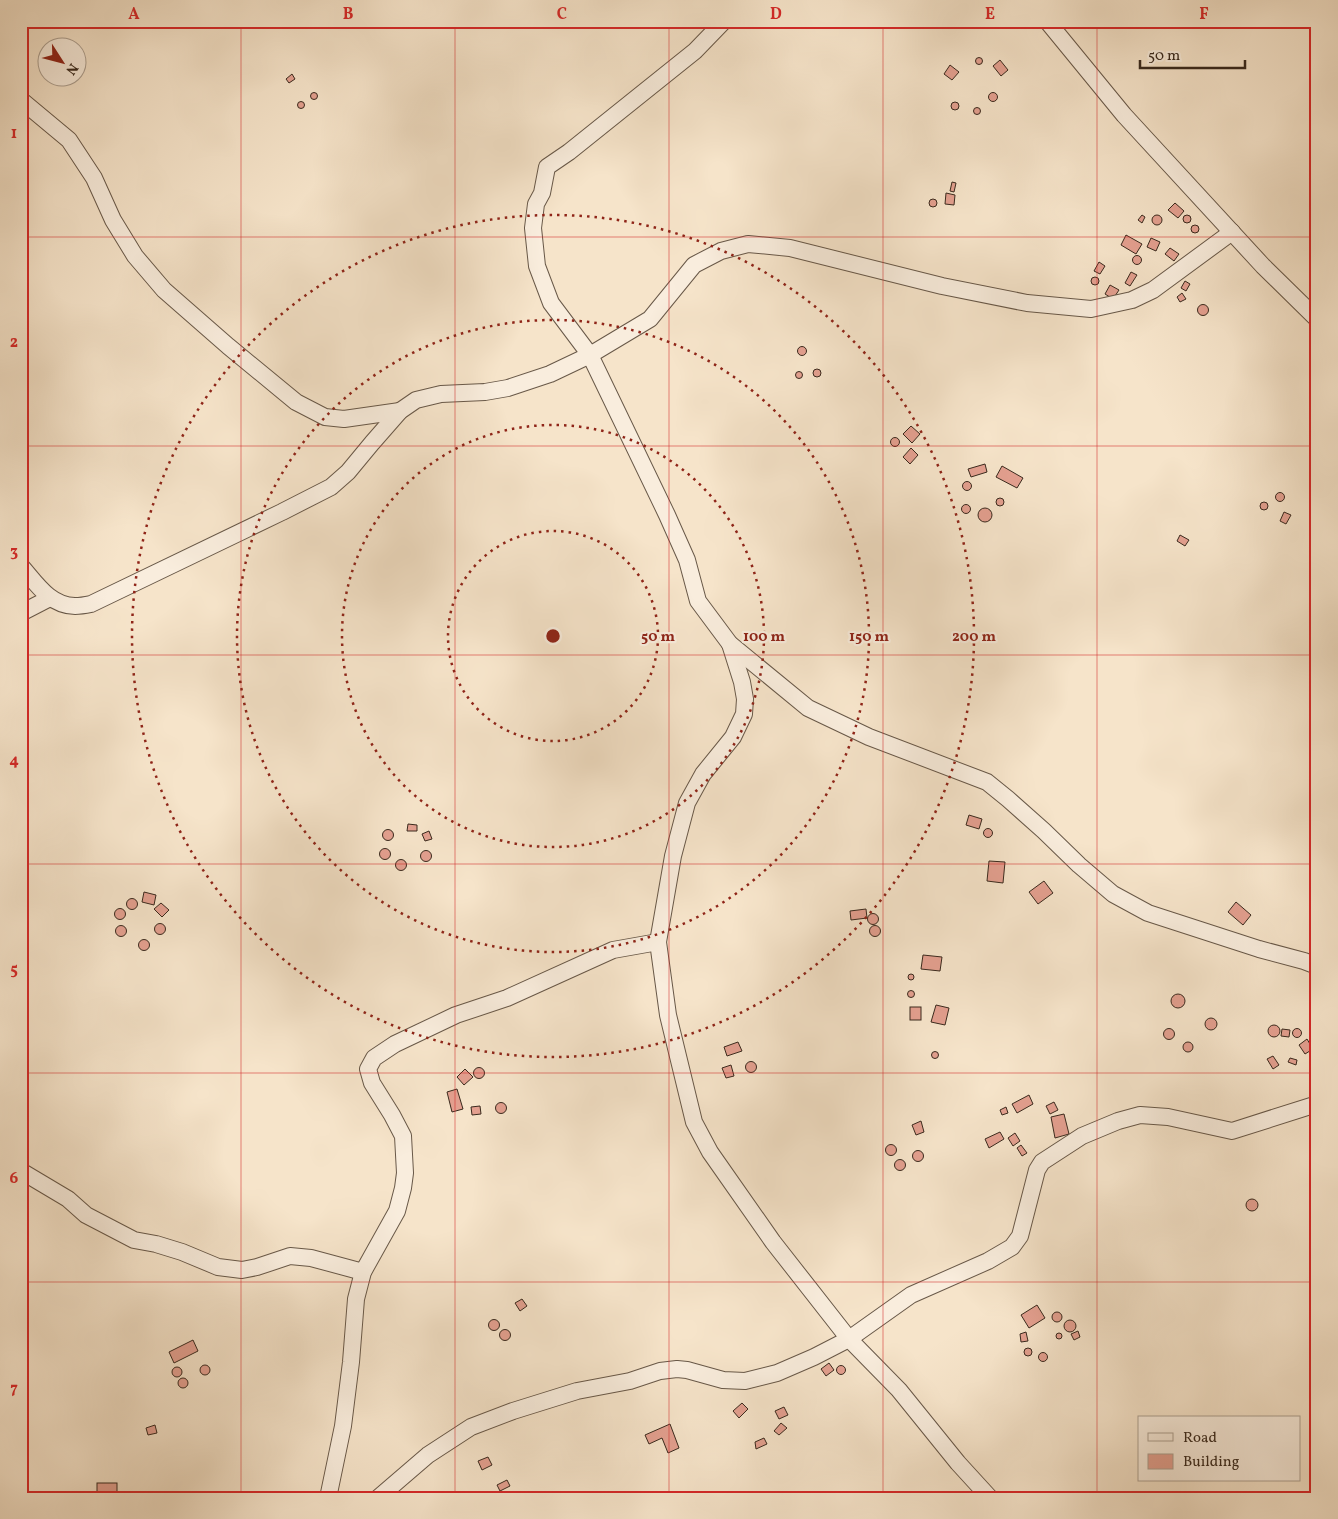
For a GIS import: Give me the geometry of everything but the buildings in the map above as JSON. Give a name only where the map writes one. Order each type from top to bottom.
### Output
[{"type":"street","points":[[724,21],[694,51],[569,152],[547,167],[542,193],[536,204],[533,228],[536,266],[551,303],[590,355],[687,560],[698,601],[730,644],[808,708],[869,737],[987,782],[1016,805],[1078,865],[1113,894],[1148,913],[1317,966]]},
{"type":"street","points":[[1047,21],[1124,115],[1262,266],[1317,319]]},
{"type":"street","points":[[21,100],[69,140],[94,178],[113,220],[135,256],[164,290],[296,402],[325,417],[344,419],[400,411]]},
{"type":"street","points":[[21,566],[50,598],[59,603],[75,606],[91,604],[331,487],[348,472],[400,411],[416,400],[441,394],[485,392],[508,388],[550,374],[590,355],[650,319],[694,265],[721,251],[748,244],[790,248],[942,286],[1028,303],[1091,309],[1132,300],[1153,290],[1232,232]]},
{"type":"street","points":[[21,613],[50,598]]},
{"type":"street","points":[[730,644],[742,682],[745,699],[744,714],[732,737],[703,774],[686,803],[673,856],[658,942],[668,1015],[694,1122],[710,1152],[773,1242],[849,1338],[899,1390],[958,1463],[990,1498]]},
{"type":"street","points":[[328,1498],[343,1426],[352,1362],[356,1299],[363,1272],[397,1211],[403,1188],[403,1136],[372,1083],[368,1069],[374,1058],[395,1044],[456,1016],[507,998],[613,950],[658,942]]},
{"type":"street","points":[[378,1498],[428,1455],[470,1427],[513,1411],[577,1392],[630,1381],[660,1371],[687,1370],[723,1380],[745,1381],[778,1373],[814,1357],[849,1338],[911,1295],[988,1261],[1012,1247],[1020,1236],[1037,1170],[1042,1162],[1082,1136],[1118,1120],[1140,1115],[1168,1117],[1232,1131],[1317,1104]]},
{"type":"street","points":[[21,1171],[68,1199],[86,1215],[134,1240],[182,1252],[218,1267],[242,1270],[290,1256],[311,1258],[363,1272]]}]
